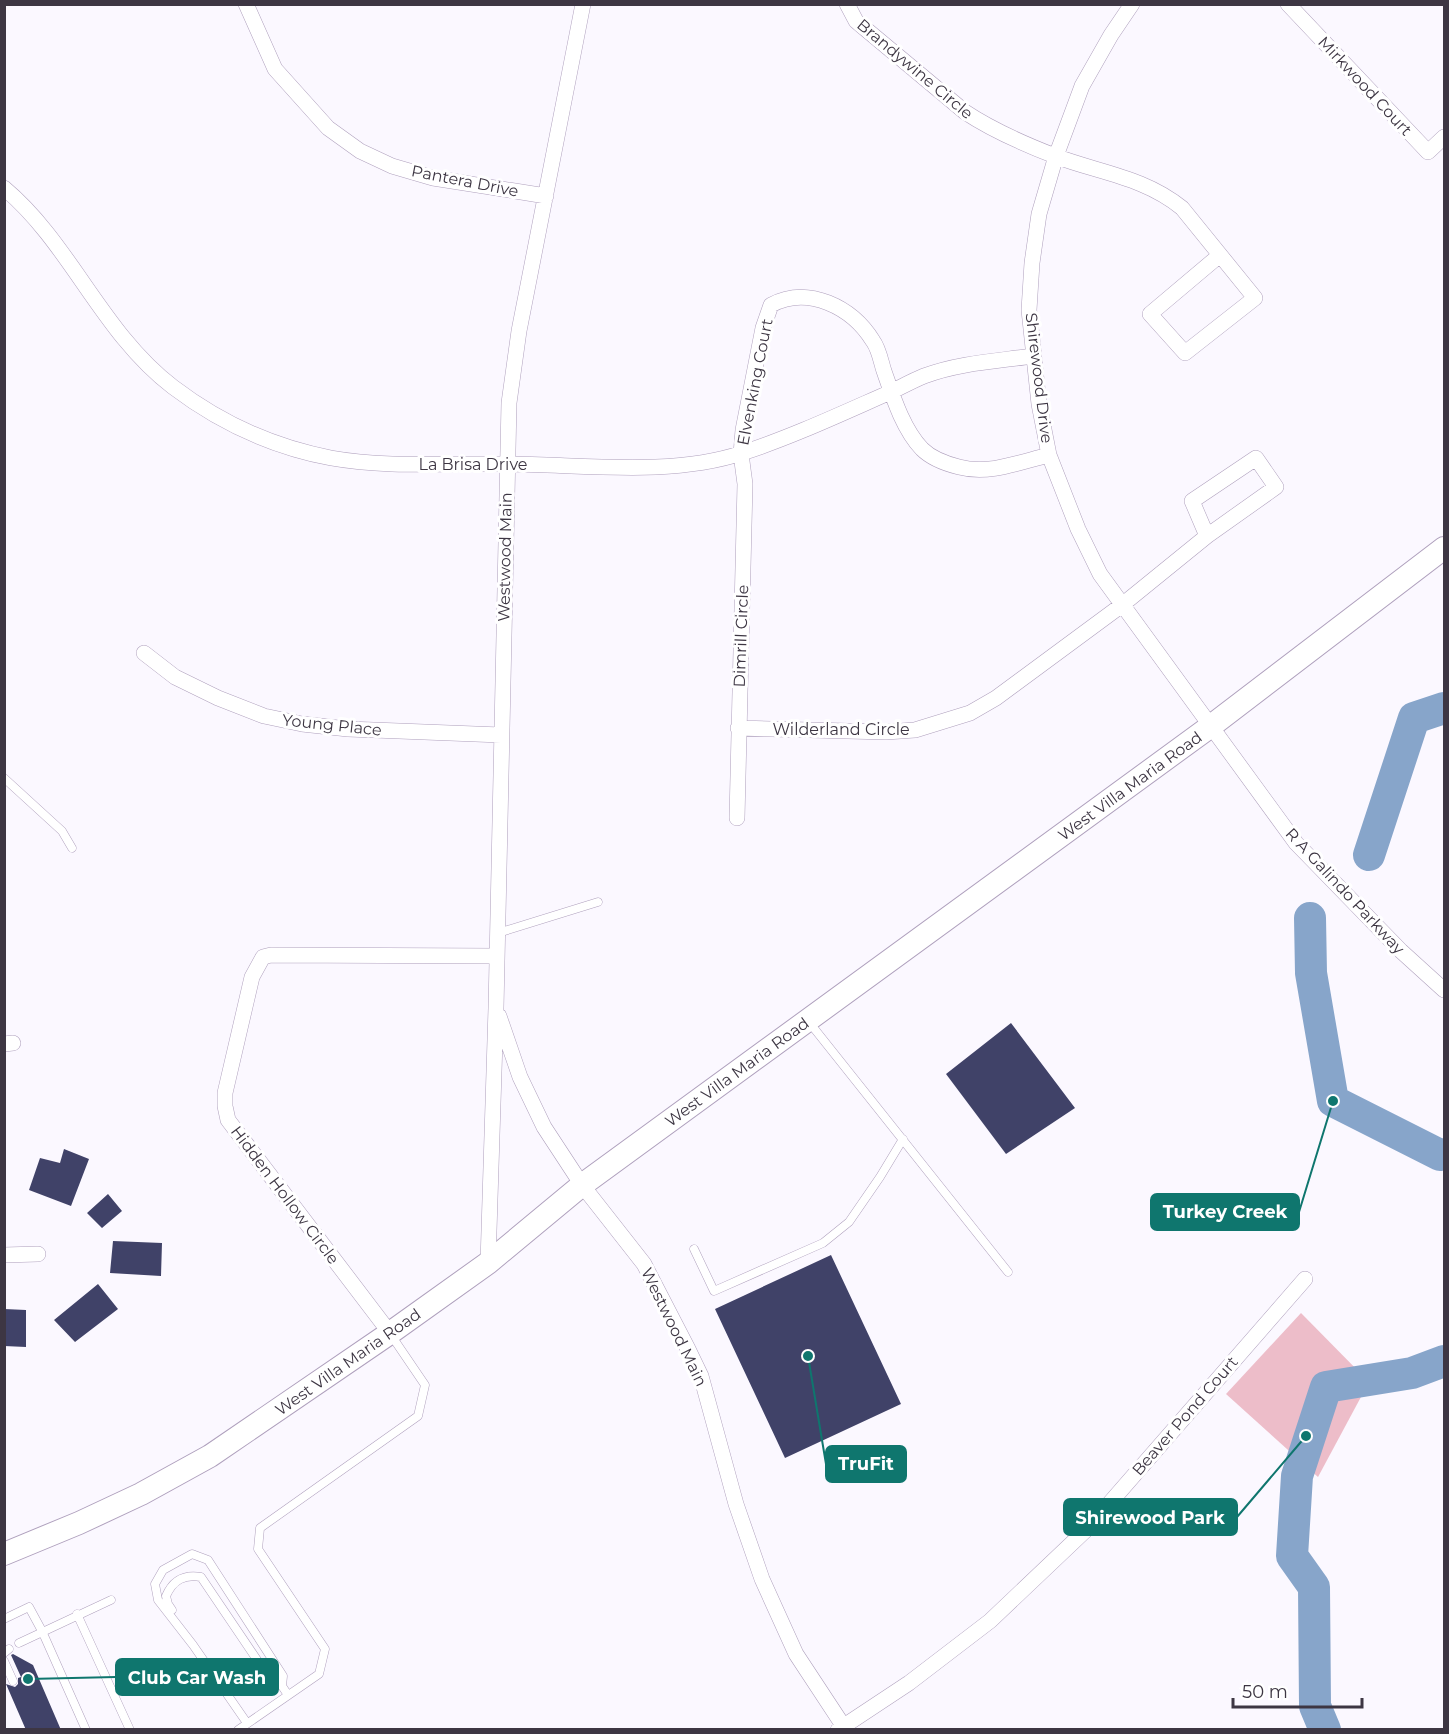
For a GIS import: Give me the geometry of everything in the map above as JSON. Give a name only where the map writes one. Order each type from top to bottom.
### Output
[{"type":"main road","name":"West Villa Maria Road","points":[[4,1554],[79,1523],[176,1476],[277,1412],[488,1263],[582,1185],[1211,726],[1444,548]]},
{"type":"street","name":"Pantera Drive","points":[[246,4],[275,69],[328,128],[360,151],[392,166],[433,178],[546,196]]},
{"type":"street","name":"Westwood Main","points":[[488,1263],[498,933],[509,403],[519,331],[583,4]]},
{"type":"street","name":"Brandywine Circle","points":[[847,4],[856,21],[964,112],[984,125],[1056,156],[1139,182],[1169,197],[1182,208],[1255,298],[1185,353],[1150,314],[1220,255]]},
{"type":"street","name":"Shirewood Drive","points":[[1132,4],[1111,35],[1083,86],[1056,156],[1039,214],[1032,263],[1029,310],[1033,356],[1049,455],[1078,529],[1100,574],[1211,726]]},
{"type":"street","name":"Mirkwood Court","points":[[1288,4],[1428,152],[1444,137]]},
{"type":"street","name":"La Brisa Drive","points":[[4,188],[45,231],[111,325],[143,362],[196,403],[238,429],[331,458],[382,464],[602,467],[699,464],[741,454],[925,376],[960,366],[1033,356]]},
{"type":"street","name":"Elvenking Court","points":[[741,454],[743,430],[763,328],[771,305],[782,300],[800,297],[825,301],[844,310],[860,324],[874,342],[891,392],[912,435],[923,450],[940,461],[975,470],[992,470],[1049,455]]},
{"type":"street","name":"Dimrill Circle","points":[[737,818],[745,484],[741,454]]},
{"type":"street","name":"Wilderland Circle","points":[[738,728],[885,732],[915,730],[970,713],[996,698],[1122,605],[1207,536],[1276,486],[1256,458],[1192,501],[1207,536]]},
{"type":"street","name":"Young Place","points":[[144,653],[175,677],[218,698],[264,716],[302,724],[348,729],[501,735]]},
{"type":"street","name":"R A Galindo Parkway","points":[[1211,726],[1296,843],[1401,951],[1444,990]]},
{"type":"street","name":"Hidden Hollow Circle","points":[[390,1333],[228,1120],[225,1093],[252,977],[263,957],[271,955],[497,956]]},
{"type":"street","name":"Westwood Main","points":[[496,1008],[520,1077],[544,1127],[582,1185],[644,1264],[688,1349],[701,1376],[736,1504],[762,1579],[796,1654],[843,1728]]},
{"type":"street","points":[[4,1255],[38,1254]]},
{"type":"street","name":"Beaver Pond Court","points":[[843,1728],[909,1683],[990,1621],[1088,1528],[1305,1279]]},
{"type":"lane","points":[[4,778],[62,831],[72,848]]},
{"type":"lane","points":[[498,933],[598,902]]},
{"type":"lane","points":[[807,1020],[1008,1272]]},
{"type":"lane","points":[[694,1250],[714,1291],[823,1243],[849,1222],[903,1139]]},
{"type":"lane","points":[[238,1730],[319,1674],[325,1649],[258,1549],[260,1528],[418,1416],[425,1385],[390,1333]]},
{"type":"lane","points":[[247,1723],[193,1645],[158,1600],[155,1584],[163,1570],[192,1554],[208,1560],[283,1676],[282,1686]]},
{"type":"lane","points":[[193,1645],[191,1635],[168,1604],[166,1596],[173,1583],[189,1575],[201,1577],[272,1682],[282,1686],[288,1695]]},
{"type":"lane","points":[[19,1643],[111,1600]]},
{"type":"lane","points":[[4,1619],[28,1607],[42,1631],[86,1730]]},
{"type":"lane","points":[[77,1614],[130,1730]]},
{"type":"lane","points":[[4,1661],[13,1681]]},
{"type":"shaded area","points":[[1301,1313],[1369,1382],[1318,1477],[1226,1394]]},
{"type":"building","points":[[1011,1023],[1075,1108],[1006,1154],[946,1074]]},
{"type":"building","points":[[64,1149],[89,1159],[71,1206],[29,1190],[40,1158],[60,1163]]},
{"type":"building","points":[[108,1194],[122,1211],[102,1228],[87,1213]]},
{"type":"building","points":[[113,1241],[162,1243],[161,1276],[110,1273]]},
{"type":"building","points":[[831,1255],[901,1404],[785,1458],[715,1309]]},
{"type":"building","points":[[98,1284],[118,1309],[75,1342],[54,1320]]},
{"type":"building","points":[[4,1309],[26,1310],[26,1347],[4,1346]]},
{"type":"building","points":[[11,1655],[33,1665],[61,1730],[26,1730],[6,1684],[15,1687],[18,1684],[18,1678],[21,1677]]},
{"type":"waterway","points":[[1369,855],[1414,718],[1444,708]]},
{"type":"waterway","points":[[1310,918],[1311,973],[1333,1101],[1440,1155],[1444,1154]]},
{"type":"waterway","points":[[1325,1730],[1315,1706],[1314,1587],[1292,1556],[1297,1476],[1326,1387],[1412,1373],[1444,1361]]},
{"type":"place","name":"Turkey Creek","points":[[1333,1101]]},
{"type":"place","name":"TruFit","points":[[808,1356]]},
{"type":"place","name":"Shirewood Park","points":[[1306,1436]]},
{"type":"place","name":"Club Car Wash","points":[[28,1679]]}]
